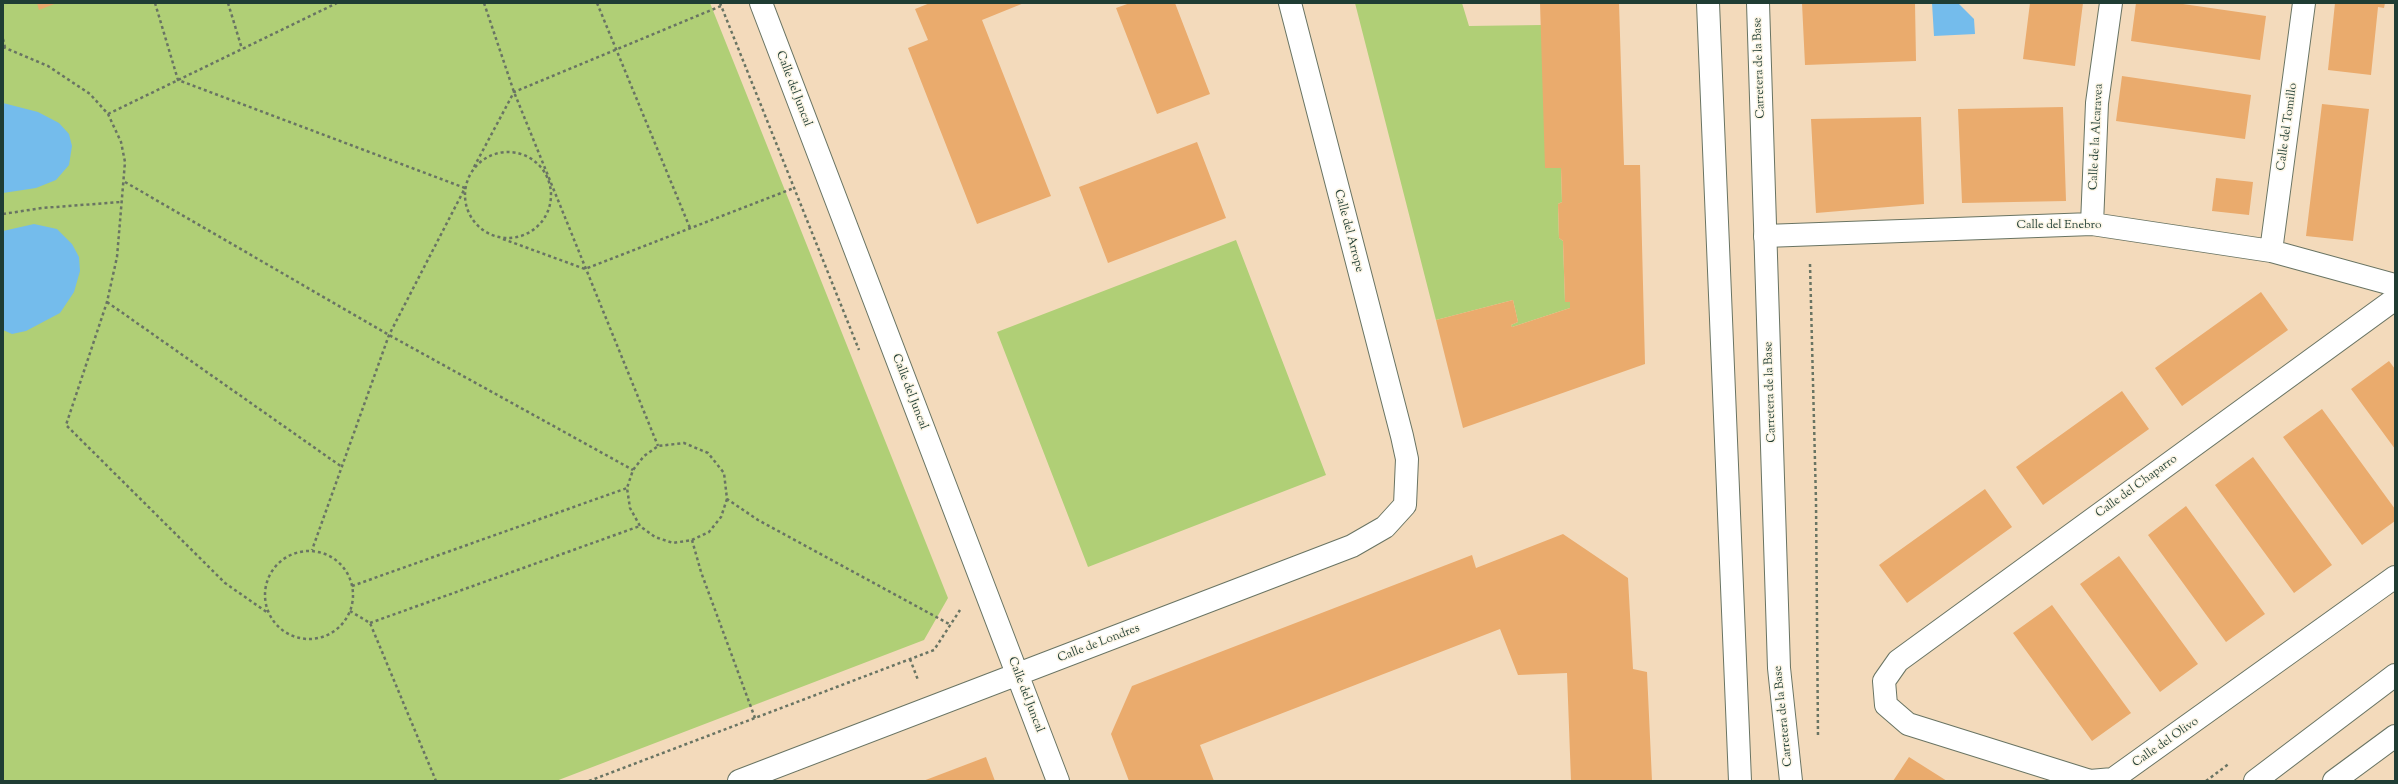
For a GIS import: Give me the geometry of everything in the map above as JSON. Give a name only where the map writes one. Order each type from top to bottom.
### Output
[{"type":"street","name":"Calle del Juncal","points":[[760,3],[1058,781]]},
{"type":"street","name":"Calle del Arrope","points":[[1290,3],[1406,459]]},
{"type":"street","points":[[1708,3],[1740,781]]},
{"type":"street","name":"Carretera de la Base","points":[[1758,3],[1779,668],[1791,781]]},
{"type":"street","name":"Calle de la Alcaravea","points":[[2092,224],[2097,103],[2110,3]]},
{"type":"street","name":"Calle del Tomillo","points":[[2272,252],[2304,3]]},
{"type":"street","name":"Calle del Enebro","points":[[1765,236],[2092,224],[2272,252],[2395,285]]},
{"type":"street","name":"Calle del Chaparro","points":[[1884,681],[1898,661],[2395,299]]},
{"type":"street","name":"Calle de Londres","points":[[739,781],[1352,546],[1385,527],[1405,505],[1406,459]]},
{"type":"street","name":"Calle del Olivo","points":[[1884,681],[1886,705],[1908,724],[2090,781],[2113,779],[2395,577]]},
{"type":"street","points":[[2255,781],[2395,675]]},
{"type":"street","points":[[2334,781],[2395,736]]},
{"type":"path","points":[[154,3],[178,80]]},
{"type":"path","points":[[228,3],[242,49]]},
{"type":"path","points":[[108,114],[337,3]]},
{"type":"path","points":[[484,3],[514,92],[658,446]]},
{"type":"path","points":[[597,3],[690,228]]},
{"type":"path","points":[[312,550],[390,335],[465,188],[474,167],[514,92],[616,50],[720,4],[861,355]]},
{"type":"path","points":[[3,39],[4,47],[48,66],[90,94],[108,114],[120,142],[126,162],[125,182],[121,202],[117,257],[107,302],[66,425],[224,583],[268,613],[283,631],[303,638],[325,636],[340,626],[350,610],[353,598],[352,586],[346,570],[327,554],[312,550],[292,553],[274,567],[265,588],[268,613]]},
{"type":"path","points":[[178,80],[465,188]]},
{"type":"path","points":[[474,167],[492,153],[515,151],[538,162],[550,180],[552,203],[543,222],[525,236],[503,239]]},
{"type":"path","points":[[125,182],[390,335],[633,470]]},
{"type":"path","points":[[465,188],[468,214],[483,231],[585,269],[794,188]]},
{"type":"path","points":[[3,214],[42,208],[121,202]]},
{"type":"path","points":[[1810,259],[1816,501],[1818,742]]},
{"type":"path","points":[[107,302],[342,467]]},
{"type":"path","points":[[684,443],[708,453],[724,473],[727,499],[721,517],[709,532],[692,540],[673,543],[655,537],[640,526],[630,508],[628,488],[633,470],[644,456],[658,446],[684,443]]},
{"type":"path","points":[[352,586],[628,488]]},
{"type":"path","points":[[727,499],[758,520],[951,625]]},
{"type":"path","points":[[370,622],[640,526]]},
{"type":"path","points":[[692,540],[701,572],[754,718]]},
{"type":"path","points":[[589,781],[934,650],[962,607]]},
{"type":"path","points":[[350,610],[370,622],[436,781]]},
{"type":"green space","points":[[3,3],[710,3],[948,598],[924,640],[556,781],[3,781]]},
{"type":"green space","points":[[1355,3],[1462,3],[1469,26],[1542,25],[1561,168],[1562,202],[1558,204],[1559,238],[1563,241],[1565,302],[1570,302],[1570,308],[1512,327],[1511,325],[1518,322],[1513,300],[1436,320]]},
{"type":"green space","points":[[1236,240],[1326,475],[1088,567],[997,332]]},
{"type":"water","points":[[1932,3],[1958,3],[1974,19],[1975,34],[1934,36]]},
{"type":"water","points":[[3,103],[38,112],[59,123],[69,134],[72,146],[69,165],[56,180],[36,188],[3,193]]},
{"type":"water","points":[[34,224],[57,229],[72,244],[79,257],[80,271],[74,292],[60,313],[26,331],[12,334],[3,330],[3,231]]},
{"type":"building","points":[[37,3],[57,3],[39,10]]},
{"type":"building","points":[[930,3],[1024,3],[982,20],[1051,196],[977,224],[908,48],[928,40],[915,9]]},
{"type":"building","points":[[1130,3],[1175,3],[1210,94],[1157,114],[1116,8]]},
{"type":"building","points":[[1540,3],[1619,3],[1624,165],[1640,165],[1645,364],[1463,428],[1436,320],[1513,300],[1518,322],[1511,325],[1512,327],[1570,308],[1570,302],[1565,302],[1563,241],[1559,238],[1558,204],[1562,202],[1561,168],[1545,168]]},
{"type":"building","points":[[1802,3],[1915,3],[1916,61],[1805,65]]},
{"type":"building","points":[[2030,3],[2083,3],[2075,66],[2023,59]]},
{"type":"building","points":[[2136,3],[2176,3],[2266,16],[2260,60],[2131,41]]},
{"type":"building","points":[[2335,3],[2385,3],[2384,8],[2378,7],[2371,75],[2328,70]]},
{"type":"building","points":[[2122,76],[2251,95],[2245,139],[2116,121]]},
{"type":"building","points":[[2322,104],[2369,109],[2353,241],[2306,236]]},
{"type":"building","points":[[2063,107],[2066,201],[1962,203],[1958,109]]},
{"type":"building","points":[[1921,117],[1924,204],[1816,213],[1811,119]]},
{"type":"building","points":[[1197,142],[1226,218],[1108,263],[1079,187]]},
{"type":"building","points":[[2216,178],[2253,182],[2249,215],[2212,211]]},
{"type":"building","points":[[2261,292],[2288,330],[2182,406],[2155,368]]},
{"type":"building","points":[[2389,361],[2395,369],[2395,449],[2351,389]]},
{"type":"building","points":[[2122,391],[2149,429],[2043,505],[2016,467]]},
{"type":"building","points":[[2322,409],[2395,509],[2395,521],[2362,545],[2283,437]]},
{"type":"building","points":[[2253,457],[2332,565],[2294,593],[2215,485]]},
{"type":"building","points":[[1985,489],[2012,527],[1907,603],[1879,565]]},
{"type":"building","points":[[2186,506],[2265,614],[2226,642],[2148,535]]},
{"type":"building","points":[[1563,534],[1628,578],[1633,669],[1647,672],[1652,781],[1571,781],[1567,673],[1518,675],[1500,629],[1200,745],[1214,781],[1129,781],[1111,734],[1132,686],[1472,555],[1476,568]]},
{"type":"building","points":[[2119,556],[2198,664],[2160,692],[2080,584]]},
{"type":"building","points":[[2052,605],[2131,713],[2092,741],[2013,633]]},
{"type":"building","points":[[986,757],[995,781],[923,781]]},
{"type":"building","points":[[1909,757],[1947,781],[1893,781]]}]
